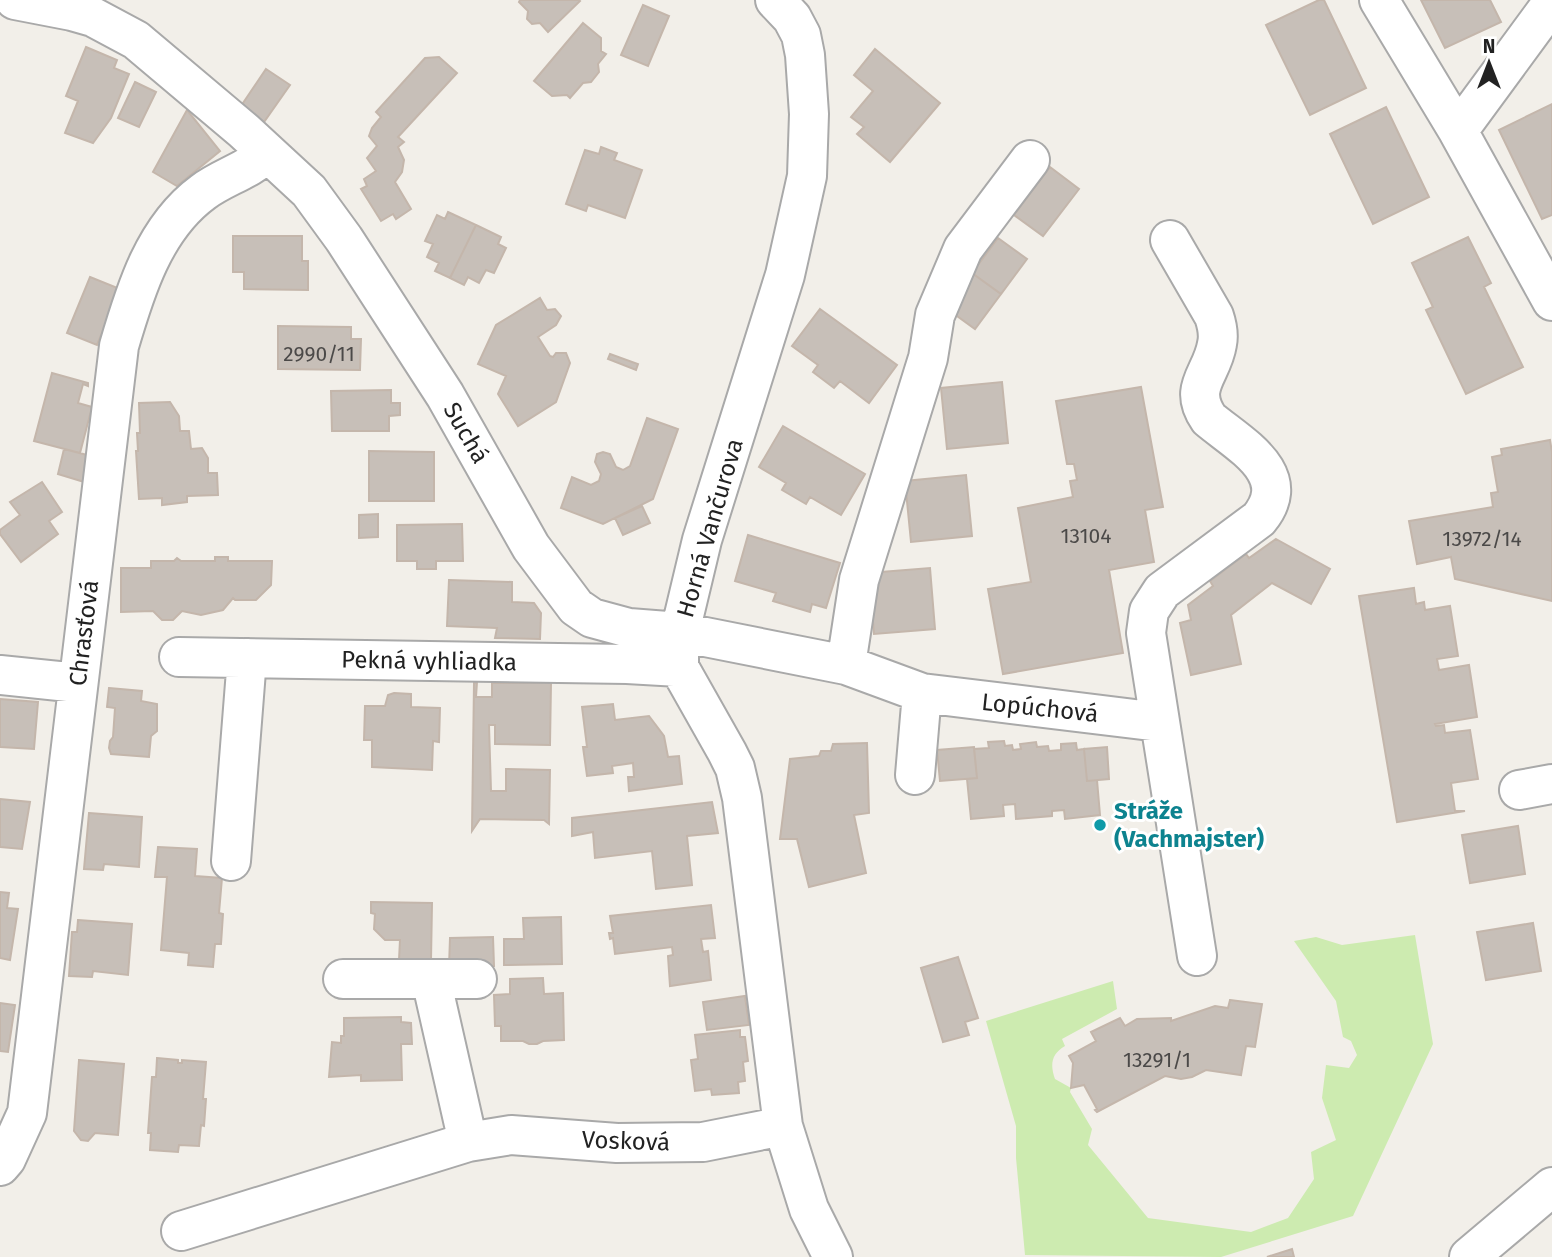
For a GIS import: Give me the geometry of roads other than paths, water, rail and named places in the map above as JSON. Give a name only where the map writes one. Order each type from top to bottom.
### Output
[{"type":"street","name":"Suchá","points":[[15,0],[93,17],[125,34],[175,72],[309,191],[344,239],[445,396],[531,547],[576,607],[592,618],[629,628],[680,650],[846,665],[922,693]]},
{"type":"street","name":"Horná Vančurova","points":[[680,650],[702,540],[785,275],[807,176],[809,114],[805,55],[801,35],[792,18],[775,0]]},
{"type":"street","points":[[1379,0],[1458,131],[1552,301]]},
{"type":"street","points":[[1458,131],[1552,4]]},
{"type":"street","name":"Chrasťová","points":[[2,1160],[27,1113],[119,346],[130,307],[157,246],[185,206],[217,182],[254,165],[267,153]]},
{"type":"street","points":[[846,665],[859,580],[928,358],[935,314],[962,249],[1030,160]]},
{"type":"street","points":[[1170,240],[1214,316],[1218,329],[1214,358],[1200,388],[1203,410],[1209,419],[1264,466],[1272,490],[1266,510],[1259,519],[1162,591],[1149,611],[1146,632],[1158,722],[1197,956]]},
{"type":"street","name":"Pekná vyhliadka","points":[[179,657],[627,664],[680,650]]},
{"type":"street","points":[[680,650],[735,768],[742,797],[783,1126],[809,1209],[833,1257]]},
{"type":"street","points":[[231,861],[247,658]]},
{"type":"street","points":[[0,675],[78,683]]},
{"type":"street","points":[[915,775],[922,693]]},
{"type":"street","name":"Lopúchová","points":[[922,693],[1158,722]]},
{"type":"street","points":[[343,979],[477,979]]},
{"type":"street","points":[[431,979],[468,1142]]},
{"type":"street","name":"Vosková","points":[[181,1231],[468,1142],[511,1135],[617,1143],[703,1142],[783,1126]]},
{"type":"street","points":[[1469,1257],[1552,1188]]},
{"type":"place","name":"Stráže (Vachmajster)","points":[[1100,825]]}]
